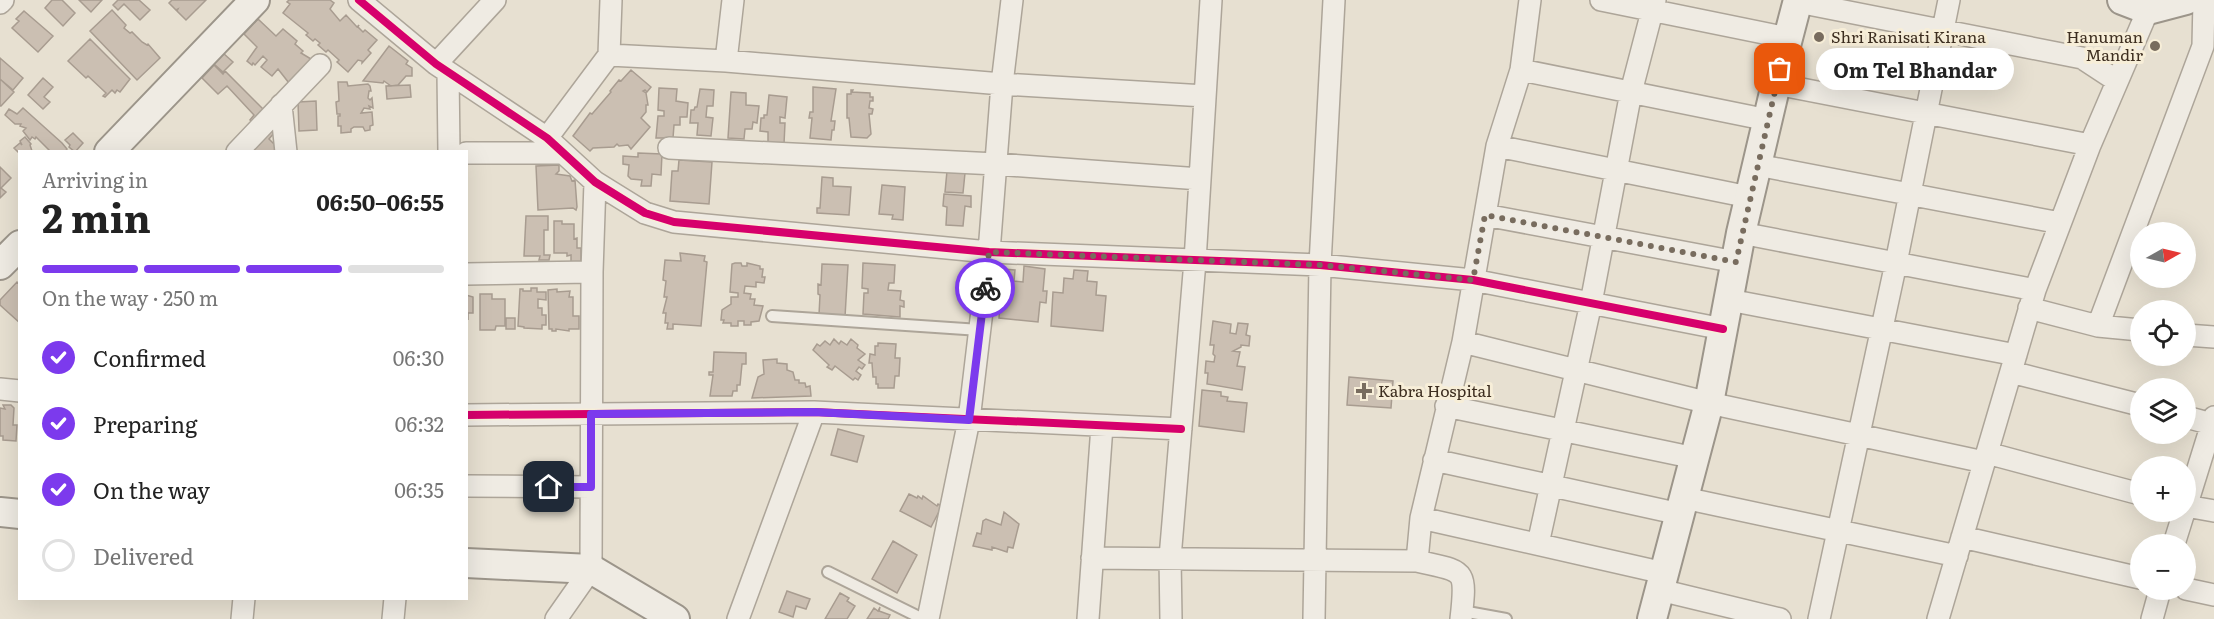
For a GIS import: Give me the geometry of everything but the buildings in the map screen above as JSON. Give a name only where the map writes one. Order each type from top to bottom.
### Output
[{"type":"main road","points":[[111,150],[255,0]]},
{"type":"main road","points":[[2135,5],[2186,0]]},
{"type":"main road","points":[[1652,619],[1709,403],[1741,233],[1798,1]]},
{"type":"main road","points":[[0,265],[18,247]]},
{"type":"main road","points":[[0,512],[18,514]]},
{"type":"main road","points":[[468,563],[591,569],[675,619]]},
{"type":"street","points":[[359,0],[442,68],[547,138],[595,182],[645,213],[674,222],[989,252],[1320,265],[1473,280],[1723,329]]},
{"type":"street","points":[[449,150],[442,68],[495,0]]},
{"type":"street","points":[[547,138],[609,55],[611,0]]},
{"type":"street","points":[[726,61],[733,0]]},
{"type":"street","points":[[928,619],[969,420],[989,252],[1002,84],[1012,0]]},
{"type":"street","points":[[1171,619],[1170,558],[1195,261],[1211,0]]},
{"type":"street","points":[[1314,619],[1320,265],[1334,0]]},
{"type":"street","points":[[1417,561],[1421,518],[1463,342],[1497,146],[1521,70],[1530,0]]},
{"type":"street","points":[[1602,0],[1654,5],[1788,38]]},
{"type":"street","points":[[1819,619],[1860,435],[1949,0]]},
{"type":"street","points":[[2098,326],[2203,46],[2204,0]]},
{"type":"street","points":[[1798,1],[2082,58],[2116,81]]},
{"type":"street","points":[[1538,544],[1591,303],[1631,92],[1654,5]]},
{"type":"street","points":[[1939,619],[2032,299],[2116,81],[2135,5]]},
{"type":"street","points":[[609,55],[726,61],[1002,84],[1205,96]]},
{"type":"street","points":[[239,150],[320,66]]},
{"type":"street","points":[[1521,70],[1768,120]]},
{"type":"street","points":[[1776,84],[2090,145]]},
{"type":"street","points":[[281,105],[286,150]]},
{"type":"street","points":[[1497,146],[1749,197]]},
{"type":"street","points":[[669,148],[996,164],[1200,179]]},
{"type":"street","points":[[468,153],[563,153]]},
{"type":"street","points":[[1757,165],[2060,223]]},
{"type":"street","points":[[556,619],[591,569],[592,272],[595,182]]},
{"type":"street","points":[[1485,215],[1736,262]]},
{"type":"street","points":[[1741,233],[1896,263],[2032,299],[2098,326],[2130,329]]},
{"type":"street","points":[[468,274],[592,272]]},
{"type":"street","points":[[1729,300],[1882,329],[2013,363],[2130,402]]},
{"type":"street","points":[[2196,335],[2214,337]]},
{"type":"street","points":[[1463,342],[1709,403],[1860,435],[1985,457],[2130,492]]},
{"type":"street","points":[[1446,406],[1695,458]]},
{"type":"street","points":[[468,415],[814,412],[1181,429]]},
{"type":"street","points":[[738,619],[814,412]]},
{"type":"street","points":[[2196,419],[2213,422],[2196,474]]},
{"type":"street","points":[[1088,619],[1102,426]]},
{"type":"street","points":[[1434,460],[1550,486],[1839,531],[1959,547],[2130,576]]},
{"type":"street","points":[[468,486],[591,487]]},
{"type":"street","points":[[2196,509],[2214,511]]},
{"type":"street","points":[[1421,518],[1538,544],[1780,619]]},
{"type":"street","points":[[1092,558],[1315,562],[1417,561],[1455,570],[1461,576],[1464,584],[1462,615]]},
{"type":"street","points":[[2196,592],[2214,596]]},
{"type":"street","points":[[243,619],[244,600]]},
{"type":"street","points":[[393,619],[394,600]]},
{"type":"street","points":[[2152,619],[2157,600]]},
{"type":"lane","points":[[772,316],[980,330]]},
{"type":"lane","points":[[828,572],[923,619]]},
{"type":"lane","points":[[1462,615],[1506,619]]},
{"type":"cycle path","points":[[359,0],[436,64],[547,138],[595,182],[645,213],[674,222],[989,252],[1320,265],[1473,280],[1723,329]]},
{"type":"cycle path","points":[[468,415],[814,412],[1181,429]]},
{"type":"way so far","points":[[985,288],[989,252],[1320,265],[1473,280],[1485,215],[1736,262],[1780,69]]},
{"type":"place","name":"Shri Ranisati Kirana","points":[[1819,37]]},
{"type":"place","name":"Hanuman Mandir","points":[[2155,46]]},
{"type":"place","name":"Om Tel Bhandar","points":[[1780,69]]},
{"type":"place","name":"Kabra Hospital","points":[[1364,391]]},
{"type":"route","points":[[549,487],[591,487],[591,414],[814,412],[969,420],[985,288]]}]
